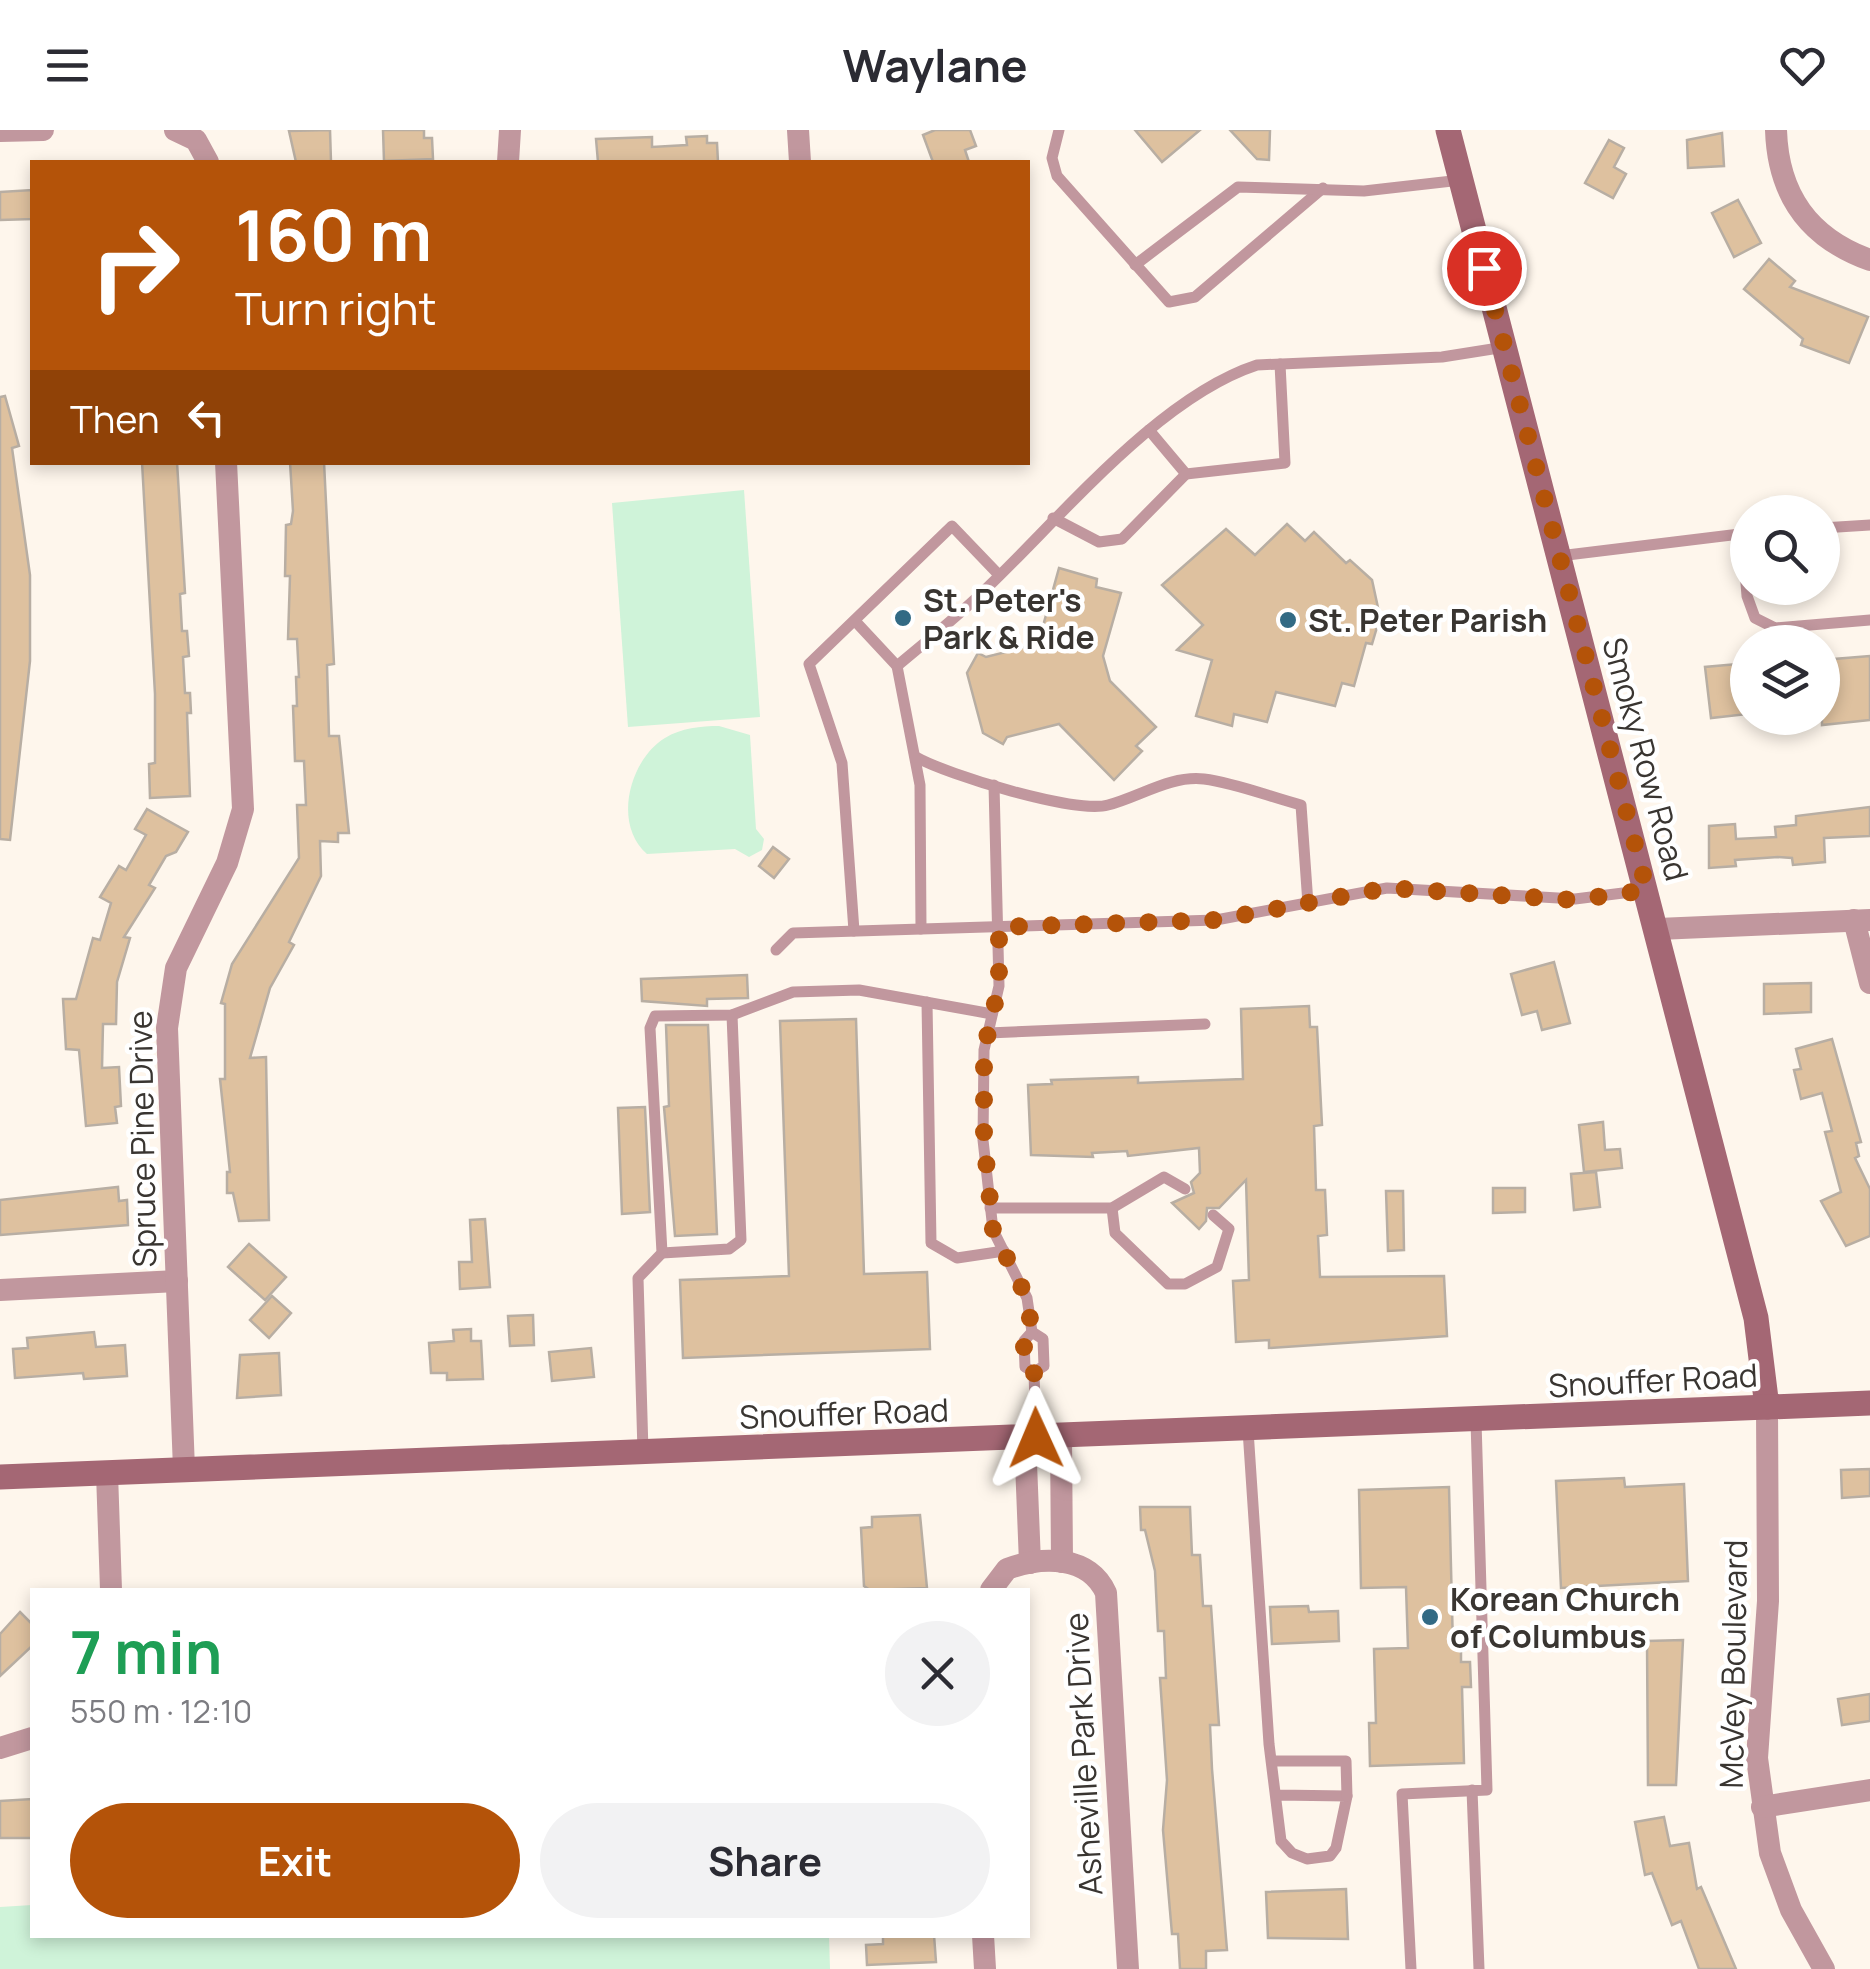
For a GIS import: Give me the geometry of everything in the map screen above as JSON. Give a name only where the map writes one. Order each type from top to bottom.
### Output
[{"type":"main road","name":"Smoky Row Road","points":[[1448,130],[1756,1318],[1766,1407]]},
{"type":"main road","name":"Snouffer Road","points":[[0,1477],[1870,1403]]},
{"type":"street","points":[[0,131],[43,130]]},
{"type":"street","points":[[174,130],[196,140],[207,160]]},
{"type":"street","points":[[508,160],[510,130]]},
{"type":"street","points":[[798,130],[800,160]]},
{"type":"street","points":[[1776,130],[1782,175],[1794,205],[1813,229],[1838,249],[1870,260]]},
{"type":"street","name":"Spruce Pine Drive","points":[[184,1469],[167,1028],[171,993],[184,947],[227,863],[243,808],[226,465]]},
{"type":"street","points":[[1658,929],[1862,920],[1870,983]]},
{"type":"street","points":[[0,1290],[177,1281]]},
{"type":"street","name":"McVey Boulevard","points":[[1766,1407],[1768,1602],[1757,1758],[1762,1807],[1770,1853],[1786,1896],[1824,1969]]},
{"type":"street","points":[[993,1588],[1008,1569],[1030,1562],[1062,1562],[1041,1438]]},
{"type":"street","points":[[1030,1562],[1041,1438]]},
{"type":"street","points":[[106,1473],[112,1588]]},
{"type":"street","name":"Asheville Park Drive","points":[[1062,1562],[1094,1574],[1109,1605],[1128,1969]]},
{"type":"street","points":[[0,1748],[30,1739]]},
{"type":"street","points":[[1762,1807],[1870,1790]]},
{"type":"street","points":[[983,1938],[985,1969]]},
{"type":"lane","points":[[1059,130],[1052,158],[1058,176],[1168,302],[1195,297],[1323,188]]},
{"type":"lane","points":[[1135,265],[1238,187],[1364,191],[1461,180]]},
{"type":"lane","points":[[896,666],[1150,430],[1235,372],[1280,364],[1442,358],[1505,347]]},
{"type":"lane","points":[[1054,518],[1098,542],[1122,539],[1186,474],[1285,463],[1280,364]]},
{"type":"lane","points":[[1150,430],[1186,474]]},
{"type":"lane","points":[[1840,527],[1870,525]]},
{"type":"lane","points":[[854,931],[842,763],[809,664],[952,526],[998,575]]},
{"type":"lane","points":[[1559,556],[1730,535]]},
{"type":"lane","points":[[1749,605],[1754,618],[1775,628],[1870,620]]},
{"type":"lane","points":[[856,622],[896,666],[916,756],[922,929]]},
{"type":"lane","points":[[916,756],[939,770],[1053,800],[1104,807],[1146,790],[1202,779],[1301,805],[1308,904]]},
{"type":"lane","points":[[994,784],[999,986],[988,1033],[984,1140],[993,1230],[1027,1298],[1032,1332],[1043,1339],[1044,1366],[1034,1372]]},
{"type":"lane","points":[[776,950],[793,933],[1216,920],[1388,888],[1575,900],[1647,890]]},
{"type":"lane","points":[[662,1254],[650,1028],[655,1016],[732,1015],[793,992],[860,990],[992,1014]]},
{"type":"lane","points":[[927,1002],[931,1243],[957,1258],[1004,1252]]},
{"type":"lane","points":[[643,1453],[638,1278],[662,1254],[729,1250],[740,1240],[732,1015]]},
{"type":"lane","points":[[988,1033],[1205,1024]]},
{"type":"lane","points":[[990,1208],[1112,1208],[1164,1177],[1186,1189]]},
{"type":"lane","points":[[1112,1208],[1115,1232],[1168,1284],[1185,1284],[1217,1267],[1229,1229],[1213,1214]]},
{"type":"lane","points":[[1032,1332],[1024,1341],[1024,1367],[1034,1372]]},
{"type":"lane","points":[[1034,1372],[1041,1438]]},
{"type":"lane","points":[[1410,1969],[1402,1794],[1487,1790],[1476,1421]]},
{"type":"lane","points":[[1248,1430],[1272,1760],[1281,1841],[1292,1853],[1318,1860],[1330,1856],[1336,1848],[1347,1796],[1346,1760],[1272,1760]]},
{"type":"lane","points":[[1472,1790],[1479,1969]]},
{"type":"lane","points":[[1277,1795],[1347,1796]]},
{"type":"green space","points":[[744,490],[760,717],[628,727],[612,503]]},
{"type":"green space","points":[[719,726],[750,735],[756,829],[764,839],[762,850],[749,857],[735,849],[647,854],[636,841],[628,810],[642,761],[671,735],[691,728]]},
{"type":"green space","points":[[30,1905],[30,1938],[829,1938],[830,1969],[0,1969],[0,1907]]},
{"type":"building","points":[[330,130],[331,160],[296,160],[289,131]]},
{"type":"building","points":[[383,130],[424,130],[424,138],[432,138],[433,159],[384,160]]},
{"type":"building","points":[[935,130],[970,130],[976,146],[965,150],[968,160],[932,160],[923,135]]},
{"type":"building","points":[[1135,130],[1200,130],[1162,162]]},
{"type":"building","points":[[1230,130],[1270,130],[1269,160],[1257,159]]},
{"type":"building","points":[[1722,133],[1724,166],[1688,168],[1687,140]]},
{"type":"building","points":[[707,136],[707,143],[717,143],[718,160],[598,160],[596,139],[652,137],[652,147],[687,145],[686,137]]},
{"type":"building","points":[[1609,140],[1624,148],[1614,167],[1626,174],[1613,198],[1585,183]]},
{"type":"building","points":[[30,190],[30,219],[0,220],[0,192]]},
{"type":"building","points":[[1738,200],[1761,243],[1734,257],[1712,213]]},
{"type":"building","points":[[1769,259],[1795,281],[1790,287],[1868,317],[1849,363],[1801,345],[1803,339],[1744,289]]},
{"type":"building","points":[[5,396],[19,446],[12,448],[30,575],[30,661],[10,840],[0,839],[0,397]]},
{"type":"building","points":[[142,465],[177,465],[185,593],[180,594],[182,631],[187,631],[189,656],[183,657],[185,693],[190,693],[190,796],[150,798],[149,764],[155,763]]},
{"type":"building","points":[[290,465],[324,465],[334,664],[327,665],[329,736],[339,736],[349,833],[338,833],[338,842],[320,841],[321,876],[289,942],[294,945],[270,988],[250,1058],[266,1057],[269,1220],[239,1221],[233,1193],[227,1193],[230,1172],[220,1079],[225,1079],[225,1004],[221,1003],[232,964],[299,858],[297,805],[306,805],[304,761],[295,761],[297,639],[288,639],[290,576],[285,576],[286,525],[291,524]]},
{"type":"building","name":"St. Peter Parish","points":[[1287,524],[1305,541],[1314,532],[1346,563],[1350,560],[1372,580],[1380,617],[1372,644],[1366,643],[1354,686],[1342,683],[1335,706],[1276,692],[1267,722],[1234,714],[1232,726],[1196,716],[1212,660],[1177,650],[1203,625],[1162,585],[1226,529],[1255,555]]},
{"type":"building","points":[[1059,568],[1097,579],[1096,587],[1121,593],[1103,656],[1110,681],[1156,727],[1136,746],[1142,751],[1114,780],[1059,724],[1007,737],[1003,744],[983,733],[967,673],[978,653],[986,657],[1038,644]]},
{"type":"building","points":[[1870,656],[1870,720],[1840,723],[1840,658]]},
{"type":"building","points":[[1730,665],[1730,716],[1711,718],[1705,667]]},
{"type":"building","points":[[1870,807],[1870,836],[1824,838],[1825,862],[1793,865],[1792,858],[1778,857],[1735,860],[1736,866],[1709,868],[1709,826],[1735,824],[1736,839],[1776,837],[1775,827],[1796,825],[1796,816]]},
{"type":"building","points":[[147,809],[188,832],[176,852],[166,856],[149,885],[155,888],[124,937],[130,938],[117,982],[116,1024],[103,1024],[102,1068],[119,1067],[121,1106],[115,1107],[117,1123],[86,1126],[79,1050],[66,1049],[63,999],[76,999],[93,938],[100,940],[111,903],[100,897],[119,866],[126,870],[146,835],[135,829]]},
{"type":"building","points":[[773,847],[789,859],[774,878],[759,866]]},
{"type":"building","points":[[1554,962],[1570,1023],[1542,1030],[1537,1011],[1522,1015],[1511,974]]},
{"type":"building","points":[[747,975],[748,998],[707,999],[707,1006],[642,1001],[641,979]]},
{"type":"building","points":[[1811,983],[1811,1012],[1764,1014],[1764,984]]},
{"type":"building","points":[[1309,1006],[1310,1027],[1317,1027],[1322,1125],[1314,1126],[1316,1190],[1325,1190],[1327,1235],[1318,1236],[1320,1277],[1444,1276],[1447,1336],[1269,1348],[1269,1340],[1236,1342],[1233,1281],[1249,1280],[1246,1180],[1219,1208],[1207,1208],[1206,1221],[1199,1229],[1172,1203],[1194,1193],[1191,1182],[1200,1173],[1199,1148],[1128,1156],[1127,1151],[1092,1153],[1093,1157],[1031,1155],[1028,1085],[1052,1084],[1051,1080],[1138,1077],[1138,1083],[1243,1079],[1241,1009]]},
{"type":"building","points":[[856,1019],[864,1274],[927,1272],[930,1349],[683,1358],[680,1280],[789,1276],[780,1021]]},
{"type":"building","points":[[666,1025],[708,1025],[717,1234],[675,1236],[664,1107],[669,1106]]},
{"type":"building","points":[[1832,1039],[1861,1142],[1856,1143],[1859,1156],[1855,1158],[1870,1189],[1870,1236],[1846,1246],[1821,1201],[1841,1192],[1825,1132],[1832,1131],[1822,1093],[1801,1099],[1794,1070],[1801,1069],[1796,1049]]},
{"type":"building","points":[[645,1107],[650,1212],[622,1214],[618,1108]]},
{"type":"building","points":[[1603,1122],[1605,1150],[1620,1149],[1622,1168],[1584,1172],[1579,1125]]},
{"type":"building","points":[[1596,1172],[1600,1207],[1574,1210],[1571,1174]]},
{"type":"building","points":[[118,1187],[119,1201],[127,1200],[128,1225],[0,1235],[0,1200]]},
{"type":"building","points":[[1493,1188],[1525,1188],[1525,1212],[1493,1213]]},
{"type":"building","points":[[1386,1191],[1403,1191],[1404,1250],[1388,1251]]},
{"type":"building","points":[[485,1219],[490,1287],[460,1289],[459,1262],[472,1262],[470,1220]]},
{"type":"building","points":[[249,1244],[286,1277],[265,1300],[228,1267]]},
{"type":"building","points":[[272,1296],[291,1313],[269,1338],[250,1320]]},
{"type":"building","points":[[533,1315],[534,1345],[510,1346],[508,1316]]},
{"type":"building","points":[[471,1329],[471,1341],[481,1341],[483,1379],[447,1380],[447,1373],[431,1373],[429,1343],[454,1341],[453,1330]]},
{"type":"building","points":[[94,1332],[96,1347],[125,1345],[127,1376],[84,1379],[83,1373],[15,1378],[13,1349],[28,1348],[27,1338]]},
{"type":"building","points":[[591,1348],[594,1377],[552,1381],[549,1352]]},
{"type":"building","points":[[279,1353],[281,1395],[237,1398],[240,1355]]},
{"type":"building","points":[[1870,1469],[1870,1496],[1842,1498],[1841,1470]]},
{"type":"building","points":[[1624,1478],[1625,1487],[1684,1484],[1688,1581],[1561,1588],[1556,1481]]},
{"type":"building","name":"Korean Church of Columbus","points":[[1449,1487],[1453,1647],[1461,1647],[1461,1662],[1470,1662],[1471,1687],[1462,1687],[1464,1763],[1370,1766],[1369,1723],[1376,1723],[1374,1649],[1408,1648],[1406,1587],[1361,1588],[1359,1490]]},
{"type":"building","points":[[1140,1507],[1190,1507],[1192,1555],[1200,1555],[1203,1606],[1211,1606],[1219,1725],[1210,1725],[1212,1769],[1227,1950],[1206,1951],[1206,1969],[1180,1969],[1178,1934],[1172,1934],[1163,1830],[1167,1780],[1160,1678],[1166,1678],[1164,1631],[1158,1631],[1155,1571],[1145,1530],[1141,1530]]},
{"type":"building","points":[[920,1515],[927,1588],[864,1586],[861,1528],[872,1527],[872,1517]]},
{"type":"building","points":[[1308,1606],[1309,1612],[1338,1611],[1339,1641],[1272,1644],[1270,1607]]},
{"type":"building","points":[[20,1612],[30,1622],[30,1648],[0,1676],[0,1634]]},
{"type":"building","points":[[1683,1640],[1676,1785],[1648,1785],[1647,1641]]},
{"type":"building","points":[[1870,1694],[1870,1721],[1842,1725],[1838,1699]]},
{"type":"building","points":[[30,1799],[30,1838],[0,1838],[0,1801]]},
{"type":"building","points":[[1664,1817],[1670,1846],[1689,1843],[1697,1889],[1701,1887],[1736,1969],[1699,1969],[1681,1921],[1672,1925],[1652,1873],[1645,1875],[1635,1822]]},
{"type":"building","points":[[1346,1889],[1348,1939],[1268,1938],[1266,1892]]},
{"type":"building","points":[[883,1938],[934,1938],[936,1962],[867,1965],[866,1945],[883,1944]]},
{"type":"place","name":"St. Peter's Park & Ride","points":[[903,618]]},
{"type":"place","name":"St. Peter Parish","points":[[1288,620]]},
{"type":"place","name":"Korean Church of Columbus","points":[[1430,1617]]},
{"type":"route","points":[[1036,1438],[1034,1372],[1024,1367],[1024,1341],[1032,1332],[1027,1298],[993,1230],[984,1140],[984,1050],[999,986],[999,927],[1216,920],[1388,888],[1575,900],[1647,890],[1484,268]]}]
